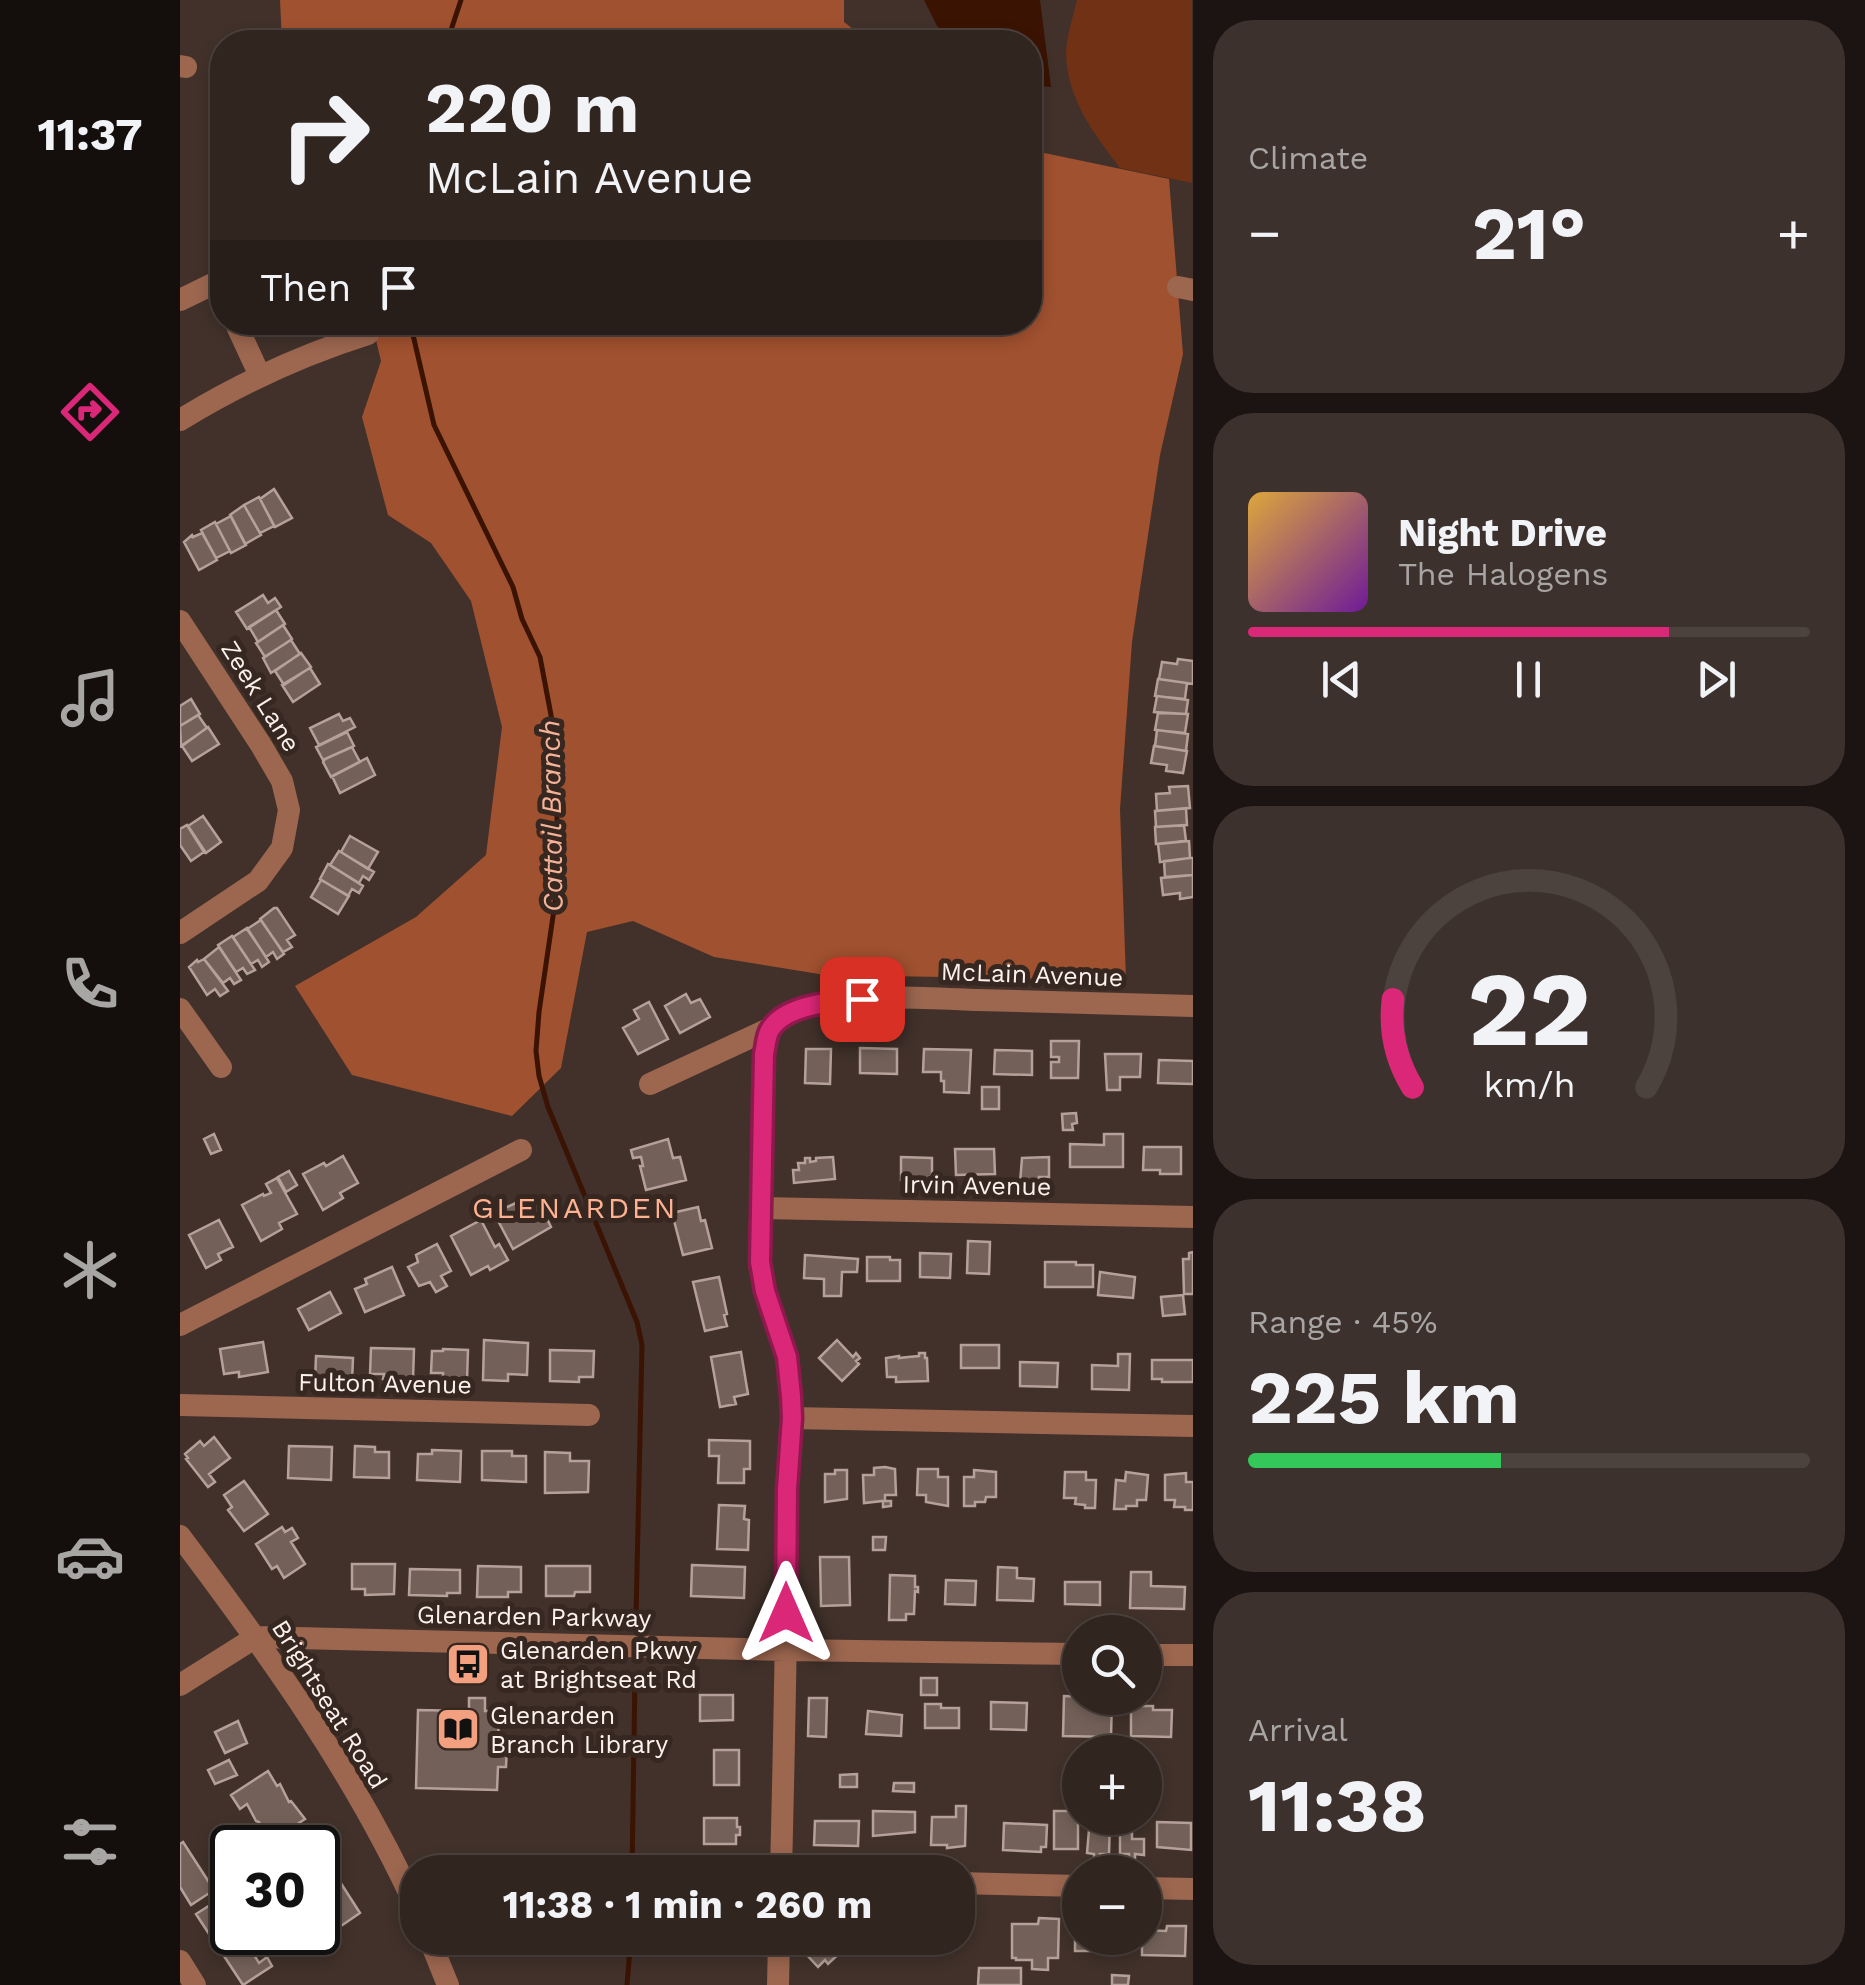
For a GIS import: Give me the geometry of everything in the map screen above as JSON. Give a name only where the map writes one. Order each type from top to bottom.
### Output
[{"type":"street","points":[[180,300],[210,285]]},
{"type":"street","points":[[241,335],[260,376]]},
{"type":"street","points":[[180,420],[260,376],[318,350],[365,335]]},
{"type":"street","name":"Zeek Lane","points":[[180,621],[282,781],[289,810],[282,848],[258,881],[180,933]]},
{"type":"street","name":"McLain Avenue","points":[[650,1084],[771,1028],[794,1011],[826,1002],[934,998],[1192,1006]]},
{"type":"street","points":[[180,1009],[221,1067]]},
{"type":"street","points":[[771,1028],[764,1054],[759,1252],[761,1276],[787,1357],[792,1418],[787,1489],[781,1855]]},
{"type":"street","points":[[180,1325],[521,1150]]},
{"type":"street","name":"Irvin Avenue","points":[[761,1208],[1192,1218]]},
{"type":"street","name":"Fulton Avenue","points":[[180,1405],[590,1416]]},
{"type":"street","points":[[792,1418],[1192,1426]]},
{"type":"street","name":"Brightseat Road","points":[[180,1536],[256,1637],[356,1794],[400,1878]]},
{"type":"street","points":[[180,1685],[256,1637]]},
{"type":"street","name":"Glenarden Parkway","points":[[256,1637],[1062,1654]]},
{"type":"street","points":[[1162,1655],[1192,1656]]},
{"type":"street","points":[[975,1883],[1062,1886]]},
{"type":"street","points":[[1162,1888],[1192,1889]]},
{"type":"street","points":[[436,1955],[448,1985]]},
{"type":"street","points":[[778,1985],[779,1955]]},
{"type":"street","points":[[180,1961],[195,1985]]},
{"type":"shaded area","points":[[280,0],[844,0],[844,22],[854,30],[281,30]]},
{"type":"shaded area","points":[[924,0],[1040,0],[1051,87],[1042,86],[1042,30],[941,30]]},
{"type":"shaded area","points":[[1077,0],[1192,0],[1192,183],[1120,168],[1092,129],[1077,102],[1066,55]]},
{"type":"shaded area","points":[[1042,153],[1169,179],[1183,354],[1160,455],[1132,642],[1120,809],[1126,980],[825,975],[714,957],[633,921],[587,932],[561,1068],[512,1116],[352,1075],[295,986],[416,917],[486,855],[502,727],[471,601],[431,543],[388,515],[362,417],[381,361],[375,335],[1042,335]]},
{"type":"building","points":[[274,489],[292,518],[275,527],[260,499]]},
{"type":"building","points":[[259,497],[274,526],[260,533],[244,505]]},
{"type":"building","points":[[244,505],[261,535],[245,544],[230,515]]},
{"type":"building","points":[[231,516],[246,545],[231,553],[216,524]]},
{"type":"building","points":[[215,522],[230,551],[216,558],[201,530]]},
{"type":"building","points":[[202,533],[217,560],[199,570],[184,542]]},
{"type":"building","points":[[263,595],[268,603],[275,598],[281,607],[247,629],[236,612]]},
{"type":"building","points":[[276,610],[285,624],[258,642],[249,627]]},
{"type":"building","points":[[283,625],[292,639],[265,657],[256,643]]},
{"type":"building","points":[[291,640],[300,654],[271,673],[263,658]]},
{"type":"building","points":[[301,653],[311,667],[284,685],[275,671]]},
{"type":"building","points":[[1178,659],[1193,661],[1193,684],[1159,679],[1162,662],[1177,664]]},
{"type":"building","points":[[310,668],[320,684],[293,702],[282,685]]},
{"type":"building","points":[[1158,679],[1187,683],[1185,699],[1155,696]]},
{"type":"building","points":[[1157,696],[1188,700],[1186,714],[1154,712]]},
{"type":"building","points":[[191,699],[200,714],[180,726],[180,706]]},
{"type":"building","points":[[1158,713],[1188,714],[1185,733],[1155,730]]},
{"type":"building","points":[[339,714],[343,721],[350,718],[355,727],[319,745],[310,728]]},
{"type":"building","points":[[198,715],[207,728],[181,746],[180,726]]},
{"type":"building","points":[[208,727],[219,744],[192,761],[182,746]]},
{"type":"building","points":[[1157,730],[1188,734],[1186,751],[1155,746]]},
{"type":"building","points":[[347,732],[354,746],[323,760],[316,747]]},
{"type":"building","points":[[1154,746],[1187,751],[1183,773],[1166,771],[1167,765],[1151,763]]},
{"type":"building","points":[[352,747],[360,762],[331,777],[325,759]]},
{"type":"building","points":[[367,758],[375,775],[340,793],[332,776]]},
{"type":"building","points":[[1188,786],[1190,808],[1157,811],[1156,794],[1170,793],[1169,787]]},
{"type":"building","points":[[1186,808],[1187,825],[1156,827],[1155,811]]},
{"type":"building","points":[[203,816],[221,842],[206,853],[188,826]]},
{"type":"building","points":[[187,825],[204,852],[191,861],[180,845],[180,829]]},
{"type":"building","points":[[1184,825],[1186,841],[1156,844],[1155,827]]},
{"type":"building","points":[[350,836],[378,852],[368,869],[341,852]]},
{"type":"building","points":[[1189,841],[1190,858],[1160,862],[1158,844]]},
{"type":"building","points":[[339,851],[374,872],[369,880],[363,876],[359,883],[330,865]]},
{"type":"building","points":[[1193,858],[1193,875],[1165,877],[1164,861]]},
{"type":"building","points":[[328,864],[363,886],[359,893],[352,889],[348,896],[320,879]]},
{"type":"building","points":[[1193,875],[1193,897],[1180,899],[1180,893],[1163,895],[1161,878]]},
{"type":"building","points":[[321,880],[349,896],[338,914],[311,897]]},
{"type":"building","points":[[274,908],[295,935],[287,940],[292,947],[283,952],[260,919]]},
{"type":"building","points":[[261,920],[284,954],[277,959],[273,952],[266,957],[247,929]]},
{"type":"building","points":[[247,928],[269,962],[262,967],[258,960],[251,964],[233,937]]},
{"type":"building","points":[[232,936],[255,970],[247,974],[243,968],[236,972],[218,945]]},
{"type":"building","points":[[219,947],[241,980],[234,984],[230,978],[223,983],[204,959]]},
{"type":"building","points":[[204,959],[228,991],[220,996],[215,989],[207,995],[189,967]]},
{"type":"building","points":[[686,994],[691,1003],[700,999],[710,1017],[680,1033],[665,1006]]},
{"type":"building","points":[[649,1002],[668,1039],[638,1054],[623,1028],[639,1019],[634,1010]]},
{"type":"building","points":[[1051,1041],[1079,1041],[1078,1078],[1051,1078],[1051,1062],[1059,1062],[1059,1057],[1051,1057]]},
{"type":"building","points":[[860,1048],[897,1049],[897,1074],[860,1073]]},
{"type":"building","points":[[806,1049],[831,1049],[830,1084],[805,1083]]},
{"type":"building","points":[[924,1049],[971,1050],[969,1093],[944,1092],[941,1072],[923,1072]]},
{"type":"building","points":[[995,1050],[1032,1051],[1032,1075],[994,1074]]},
{"type":"building","points":[[1105,1054],[1141,1054],[1140,1077],[1120,1077],[1120,1090],[1107,1090]]},
{"type":"building","points":[[1159,1060],[1193,1061],[1193,1084],[1158,1083]]},
{"type":"building","points":[[982,1087],[999,1087],[999,1109],[982,1109]]},
{"type":"building","points":[[1076,1113],[1073,1130],[1063,1130],[1062,1114]]},
{"type":"building","points":[[214,1134],[221,1150],[211,1154],[204,1139]]},
{"type":"building","points":[[1104,1134],[1123,1134],[1123,1167],[1070,1167],[1070,1144],[1104,1145]]},
{"type":"building","points":[[668,1139],[673,1158],[680,1157],[686,1180],[646,1190],[641,1157],[633,1158],[631,1150]]},
{"type":"building","points":[[1144,1147],[1181,1147],[1181,1174],[1143,1170]]},
{"type":"building","points":[[955,1149],[994,1149],[995,1174],[956,1175]]},
{"type":"building","points":[[343,1156],[358,1183],[340,1193],[343,1198],[323,1210],[303,1174]]},
{"type":"building","points":[[833,1157],[835,1179],[794,1183],[793,1170],[799,1170],[798,1163],[805,1163],[805,1158],[810,1158],[810,1162]]},
{"type":"building","points":[[901,1157],[932,1158],[932,1180],[901,1180]]},
{"type":"building","points":[[1049,1157],[1049,1177],[1039,1177],[1039,1183],[1020,1183],[1022,1158]]},
{"type":"building","points":[[289,1171],[297,1185],[286,1192],[278,1177]]},
{"type":"building","points":[[277,1178],[297,1214],[279,1223],[282,1229],[261,1241],[242,1205],[271,1193],[266,1184]]},
{"type":"building","points":[[538,1200],[551,1227],[513,1249],[494,1213],[516,1203],[519,1209]]},
{"type":"building","points":[[698,1207],[712,1248],[683,1255],[672,1213]]},
{"type":"building","points":[[219,1220],[233,1247],[218,1254],[221,1260],[206,1268],[189,1235]]},
{"type":"building","points":[[481,1220],[495,1247],[499,1244],[508,1260],[471,1275],[451,1236]]},
{"type":"building","points":[[968,1241],[990,1242],[989,1274],[967,1273]]},
{"type":"building","points":[[437,1244],[451,1271],[441,1276],[447,1286],[436,1292],[430,1282],[419,1286],[408,1267],[418,1262],[416,1255]]},
{"type":"building","points":[[1193,1252],[1193,1294],[1184,1294],[1183,1259],[1189,1259]]},
{"type":"building","points":[[920,1253],[951,1254],[950,1278],[920,1277]]},
{"type":"building","points":[[805,1255],[858,1259],[857,1272],[842,1272],[841,1296],[824,1296],[824,1279],[804,1278]]},
{"type":"building","points":[[867,1257],[900,1260],[900,1281],[867,1281]]},
{"type":"building","points":[[1045,1262],[1093,1265],[1093,1287],[1045,1287]]},
{"type":"building","points":[[392,1267],[404,1295],[365,1312],[355,1289],[367,1284],[365,1279]]},
{"type":"building","points":[[1100,1272],[1135,1277],[1133,1298],[1098,1295]]},
{"type":"building","points":[[719,1277],[727,1326],[705,1331],[693,1282]]},
{"type":"building","points":[[330,1292],[341,1313],[309,1330],[298,1309]]},
{"type":"building","points":[[1183,1295],[1185,1314],[1163,1316],[1161,1297]]},
{"type":"building","points":[[484,1340],[528,1343],[527,1375],[508,1374],[508,1381],[483,1380]]},
{"type":"building","points":[[837,1340],[853,1357],[856,1353],[860,1358],[842,1381],[819,1358]]},
{"type":"building","points":[[263,1342],[268,1372],[239,1377],[239,1372],[224,1374],[220,1349]]},
{"type":"building","points":[[961,1345],[999,1345],[999,1368],[961,1368]]},
{"type":"building","points":[[371,1348],[414,1349],[413,1380],[383,1379],[384,1374],[370,1374]]},
{"type":"building","points":[[468,1350],[467,1380],[443,1379],[443,1373],[431,1373],[432,1351]]},
{"type":"building","points":[[550,1350],[594,1351],[593,1377],[579,1377],[579,1382],[550,1381]]},
{"type":"building","points":[[741,1352],[748,1394],[734,1397],[736,1404],[720,1407],[711,1357]]},
{"type":"building","points":[[925,1353],[927,1358],[928,1381],[896,1382],[896,1377],[887,1377],[886,1358]]},
{"type":"building","points":[[1118,1354],[1130,1354],[1129,1390],[1092,1389],[1092,1365],[1118,1366]]},
{"type":"building","points":[[316,1356],[353,1358],[352,1382],[315,1381]]},
{"type":"building","points":[[1152,1360],[1193,1360],[1193,1382],[1152,1379]]},
{"type":"building","points":[[1020,1362],[1058,1363],[1057,1387],[1020,1386]]},
{"type":"building","points":[[214,1437],[230,1458],[209,1474],[215,1482],[208,1487],[185,1454],[200,1441],[204,1446]]},
{"type":"building","points":[[709,1440],[750,1441],[750,1469],[744,1469],[744,1483],[718,1483],[719,1456],[709,1456]]},
{"type":"building","points":[[289,1446],[332,1447],[331,1480],[288,1478]]},
{"type":"building","points":[[355,1446],[389,1452],[389,1478],[354,1477]]},
{"type":"building","points":[[432,1450],[461,1451],[460,1482],[417,1480],[418,1454],[432,1454]]},
{"type":"building","points":[[482,1451],[512,1451],[512,1456],[526,1456],[526,1482],[482,1480]]},
{"type":"building","points":[[545,1452],[570,1453],[570,1461],[589,1461],[588,1492],[545,1493]]},
{"type":"building","points":[[874,1468],[895,1469],[896,1495],[885,1495],[891,1506],[883,1507],[883,1501],[864,1503],[863,1475],[874,1475]]},
{"type":"building","points":[[918,1469],[938,1469],[938,1477],[948,1477],[948,1506],[926,1502],[926,1495],[917,1495]]},
{"type":"building","points":[[835,1470],[847,1470],[847,1499],[825,1502],[825,1474],[835,1474]]},
{"type":"building","points":[[974,1470],[996,1472],[996,1497],[964,1506],[964,1477],[974,1477]]},
{"type":"building","points":[[1065,1472],[1086,1472],[1086,1480],[1096,1480],[1095,1508],[1075,1504],[1076,1498],[1064,1498]]},
{"type":"building","points":[[1126,1472],[1148,1475],[1146,1500],[1137,1500],[1137,1506],[1114,1509],[1116,1480],[1125,1481]]},
{"type":"building","points":[[1186,1473],[1186,1482],[1193,1482],[1193,1510],[1174,1507],[1175,1500],[1165,1500],[1165,1475]]},
{"type":"building","points":[[244,1481],[268,1514],[244,1531],[228,1510],[232,1507],[224,1495]]},
{"type":"building","points":[[719,1505],[745,1506],[744,1519],[749,1520],[748,1550],[717,1549]]},
{"type":"building","points":[[282,1527],[285,1532],[292,1528],[298,1538],[291,1542],[305,1564],[284,1578],[277,1566],[272,1569],[256,1544]]},
{"type":"building","points":[[873,1537],[886,1537],[885,1550],[873,1550]]},
{"type":"building","points":[[820,1557],[849,1557],[850,1605],[821,1606]]},
{"type":"building","points":[[352,1564],[395,1564],[394,1594],[365,1595],[365,1589],[352,1589]]},
{"type":"building","points":[[692,1565],[745,1567],[744,1598],[691,1596]]},
{"type":"building","points":[[478,1566],[521,1567],[521,1592],[508,1592],[508,1597],[477,1597]]},
{"type":"building","points":[[546,1566],[590,1566],[590,1592],[546,1596]]},
{"type":"building","points":[[998,1567],[1017,1568],[1017,1578],[1034,1579],[1033,1601],[997,1600]]},
{"type":"building","points":[[410,1569],[460,1570],[460,1593],[409,1595]]},
{"type":"building","points":[[1131,1572],[1151,1572],[1151,1586],[1185,1587],[1184,1609],[1130,1608]]},
{"type":"building","points":[[890,1575],[915,1576],[918,1592],[915,1591],[914,1614],[906,1614],[906,1620],[889,1620]]},
{"type":"building","points":[[946,1580],[976,1581],[975,1605],[945,1604]]},
{"type":"building","points":[[1065,1582],[1100,1582],[1100,1605],[1065,1604]]},
{"type":"building","points":[[921,1678],[937,1678],[937,1695],[921,1695]]},
{"type":"building","points":[[700,1695],[733,1695],[733,1720],[700,1721]]},
{"type":"building","name":"Glenarden Branch Library","points":[[469,1698],[485,1698],[485,1711],[499,1711],[498,1746],[507,1746],[506,1767],[498,1767],[497,1790],[416,1788],[418,1710],[469,1711]]},
{"type":"building","points":[[809,1698],[827,1698],[826,1737],[808,1736]]},
{"type":"building","points":[[991,1702],[1027,1703],[1026,1730],[991,1729]]},
{"type":"building","points":[[925,1704],[959,1708],[959,1728],[925,1728]]},
{"type":"building","points":[[1162,1710],[1172,1710],[1171,1737],[1131,1735],[1131,1715],[1162,1715]]},
{"type":"building","points":[[868,1711],[902,1715],[901,1736],[866,1734]]},
{"type":"building","points":[[1064,1715],[1112,1715],[1111,1735],[1063,1735]]},
{"type":"building","points":[[238,1721],[247,1743],[225,1753],[215,1732]]},
{"type":"building","points":[[714,1750],[739,1750],[739,1785],[714,1785]]},
{"type":"building","points":[[229,1760],[237,1775],[215,1784],[208,1770]]},
{"type":"building","points":[[268,1771],[305,1819],[296,1825],[259,1825],[247,1804],[240,1809],[231,1795]]},
{"type":"building","points":[[857,1774],[857,1787],[840,1787],[840,1775]]},
{"type":"building","points":[[894,1783],[914,1783],[914,1792],[893,1791]]},
{"type":"building","points":[[956,1806],[966,1806],[965,1846],[931,1845],[932,1817],[956,1817]]},
{"type":"building","points":[[873,1811],[915,1812],[915,1832],[873,1836]]},
{"type":"building","points":[[1054,1811],[1062,1811],[1062,1835],[1078,1835],[1078,1849],[1054,1849]]},
{"type":"building","points":[[704,1818],[737,1818],[740,1835],[736,1835],[736,1844],[704,1844]]},
{"type":"building","points":[[815,1821],[859,1821],[858,1846],[814,1845]]},
{"type":"building","points":[[1162,1822],[1191,1823],[1191,1850],[1157,1847]]},
{"type":"building","points":[[1004,1823],[1047,1825],[1046,1847],[1041,1847],[1041,1852],[1003,1850]]},
{"type":"building","points":[[1089,1835],[1110,1835],[1109,1854],[1087,1853]]},
{"type":"building","points":[[1120,1835],[1144,1839],[1144,1855],[1120,1854]]},
{"type":"building","points":[[183,1842],[210,1884],[210,1893],[191,1905],[180,1887]]},
{"type":"building","points":[[340,1882],[360,1913],[340,1927]]},
{"type":"building","points":[[210,1905],[210,1935],[196,1914]]},
{"type":"building","points":[[1039,1918],[1059,1919],[1058,1958],[1048,1958],[1048,1970],[1032,1969],[1032,1960],[1012,1958],[1012,1924],[1038,1924]]},
{"type":"building","points":[[1167,1926],[1186,1926],[1185,1956],[1142,1955],[1162,1955],[1162,1931]]},
{"type":"building","points":[[254,1955],[259,1963],[267,1957],[272,1966],[243,1985],[224,1956]]},
{"type":"building","points":[[807,1955],[838,1955],[828,1964],[825,1960],[818,1967]]},
{"type":"building","points":[[979,1968],[1021,1968],[1021,1985],[978,1985]]},
{"type":"building","points":[[1112,1975],[1129,1976],[1128,1985],[1112,1985]]},
{"type":"waterway","name":"Cattail Branch","points":[[451,30],[461,0]]},
{"type":"waterway","name":"Cattail Branch","points":[[413,335],[434,425],[513,587],[522,619],[540,657],[551,715],[557,763],[557,889],[536,1051],[548,1107],[637,1322],[642,1345],[636,1616]]},
{"type":"waterway","name":"Cattail Branch","points":[[632,1855],[635,1674]]},
{"type":"waterway","name":"Cattail Branch","points":[[627,1985],[630,1955]]},
{"type":"place","name":"Glenarden Pkwy at Brightseat Rd","points":[[468,1664]]},
{"type":"place","name":"Glenarden Branch Library","points":[[458,1729]]},
{"type":"district","name":"GLENARDEN","points":[[575,1208]]},
{"type":"route","points":[[786,1613],[792,1418],[787,1357],[761,1276],[764,1054],[771,1028],[794,1011],[826,1002],[862,999]]}]
